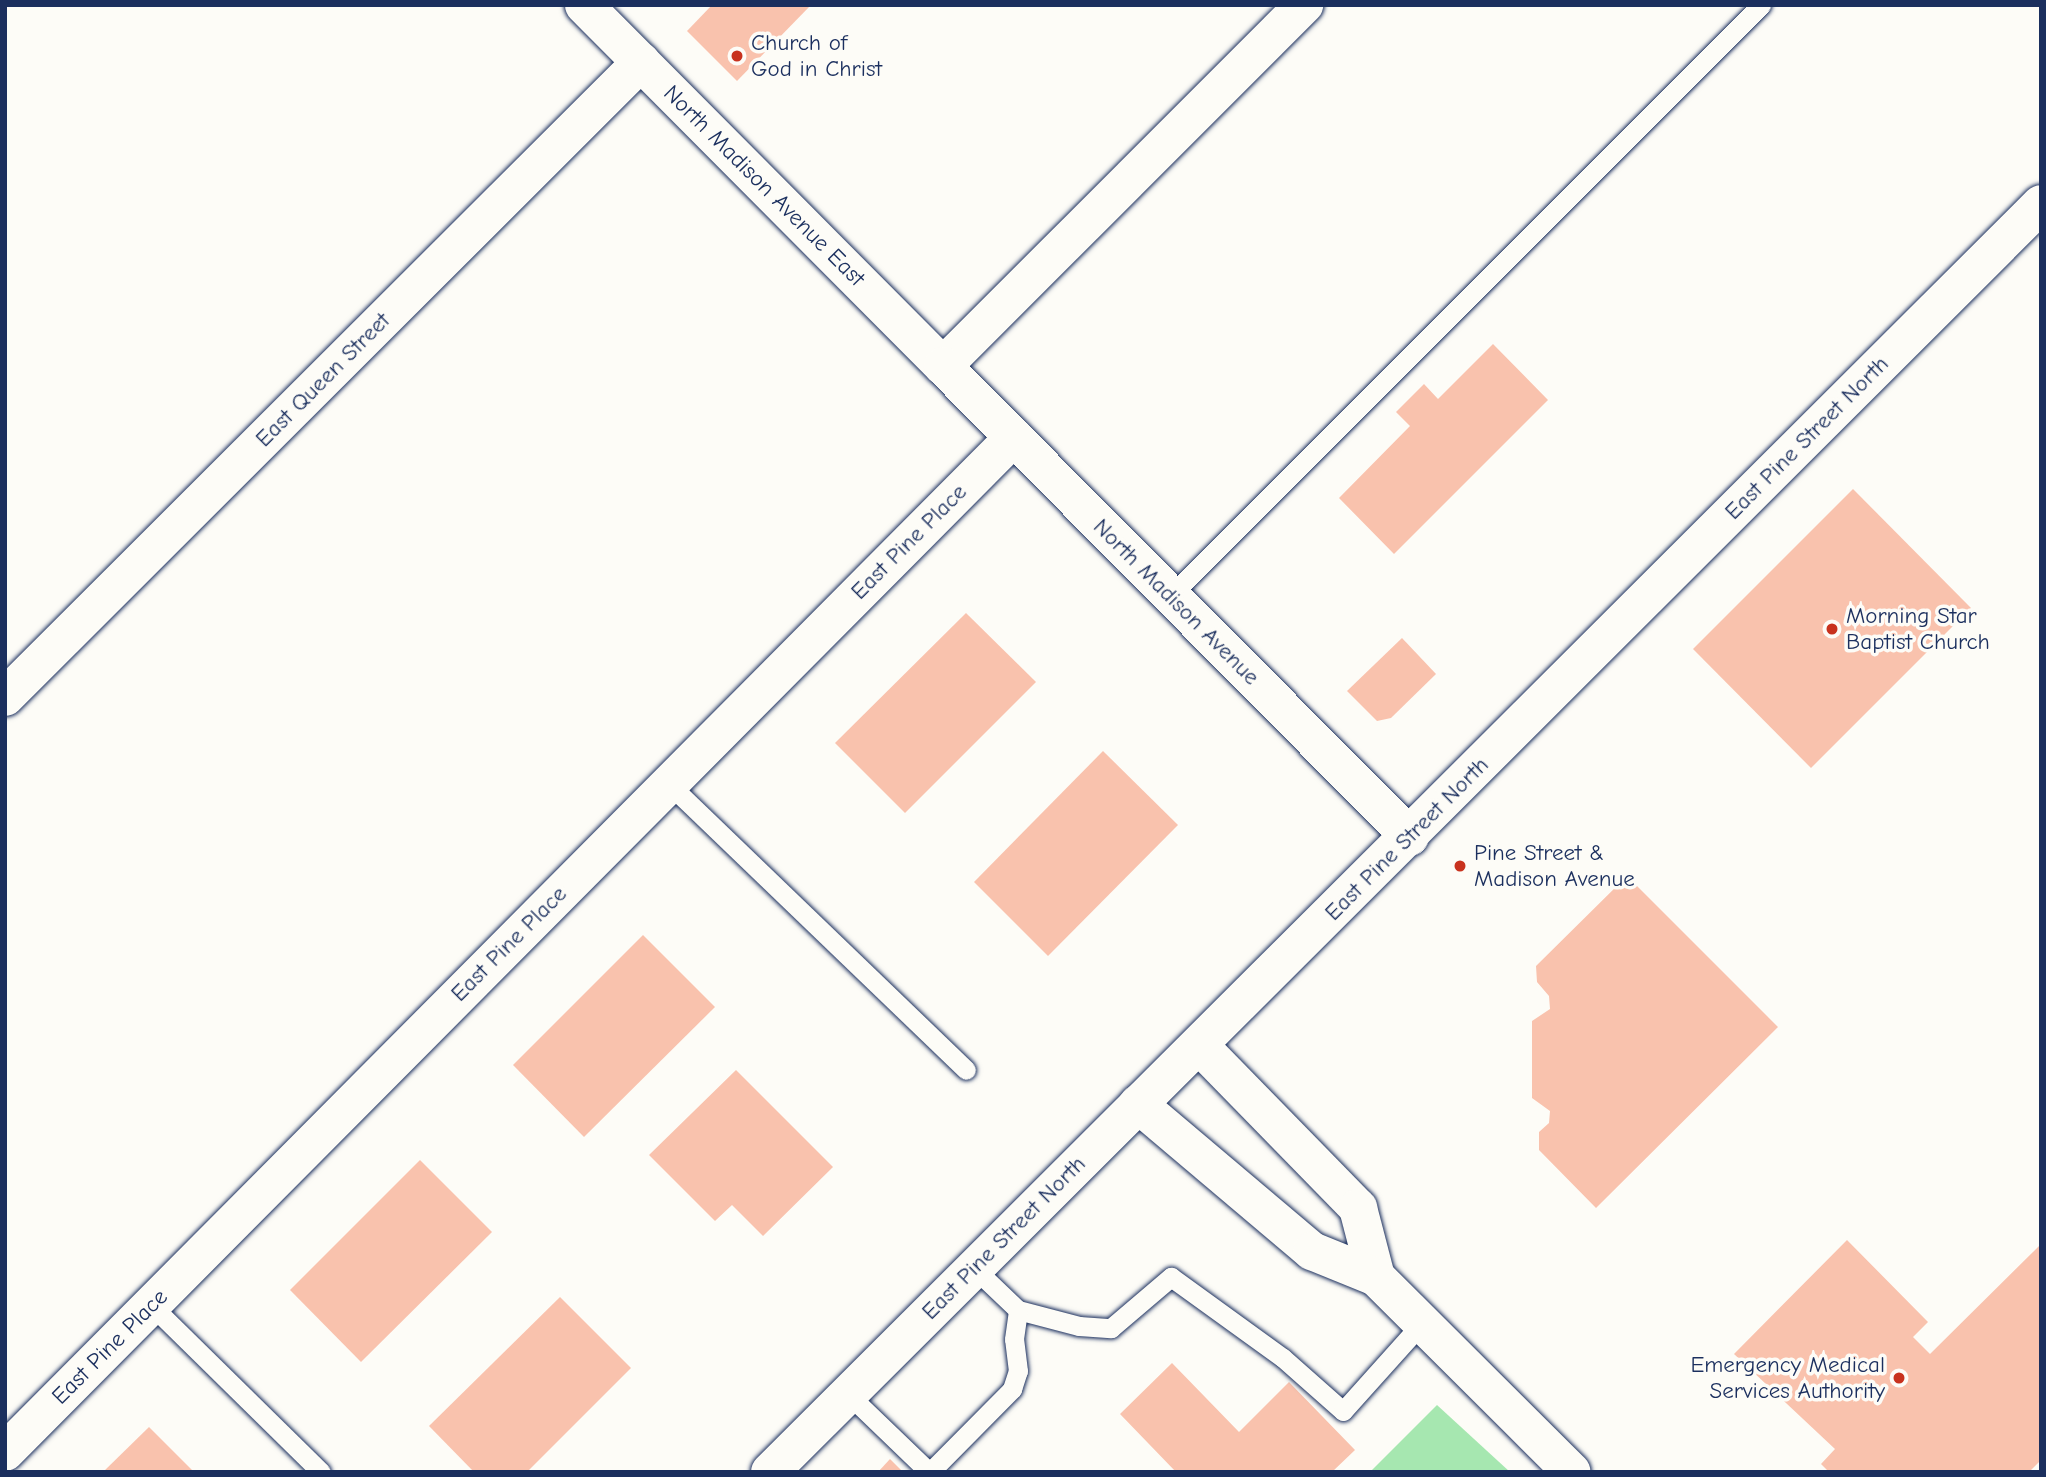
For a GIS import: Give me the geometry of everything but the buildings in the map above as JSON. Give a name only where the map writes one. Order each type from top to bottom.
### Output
[{"type":"street","name":"North Madison Avenue East","points":[[584,5],[943,366]]},
{"type":"street","points":[[943,366],[1304,5]]},
{"type":"street","name":"East Queen Street","points":[[5,697],[641,62]]},
{"type":"street","name":"East Pine Street North","points":[[770,1472],[1410,837],[2041,204]]},
{"type":"street","name":"North Madison Avenue","points":[[943,366],[1410,837]]},
{"type":"street","name":"East Pine Place","points":[[5,1452],[1014,437]]},
{"type":"street","points":[[1199,1045],[1358,1208],[1376,1277]]},
{"type":"street","points":[[1138,1104],[1312,1251],[1376,1277],[1572,1472]]},
{"type":"lane","points":[[1170,596],[1761,5]]},
{"type":"lane","points":[[669,784],[966,1070]]},
{"type":"lane","points":[[974,1268],[1018,1310],[1079,1326],[1111,1328],[1171,1277],[1283,1358],[1343,1411],[1422,1323]]},
{"type":"lane","points":[[151,1305],[321,1472]]},
{"type":"lane","points":[[848,1394],[929,1472],[1012,1389],[1018,1371],[1014,1339],[1018,1310]]},
{"type":"green space","points":[[1437,1405],[1510,1472],[1370,1472]]},
{"type":"place","name":"Church of God in Christ","points":[[737,56]]},
{"type":"place","name":"Morning Star Baptist Church","points":[[1832,629]]},
{"type":"place","name":"Pine Street & Madison Avenue","points":[[1460,866]]},
{"type":"place","name":"Emergency Medical Services Authority","points":[[1899,1378]]}]
